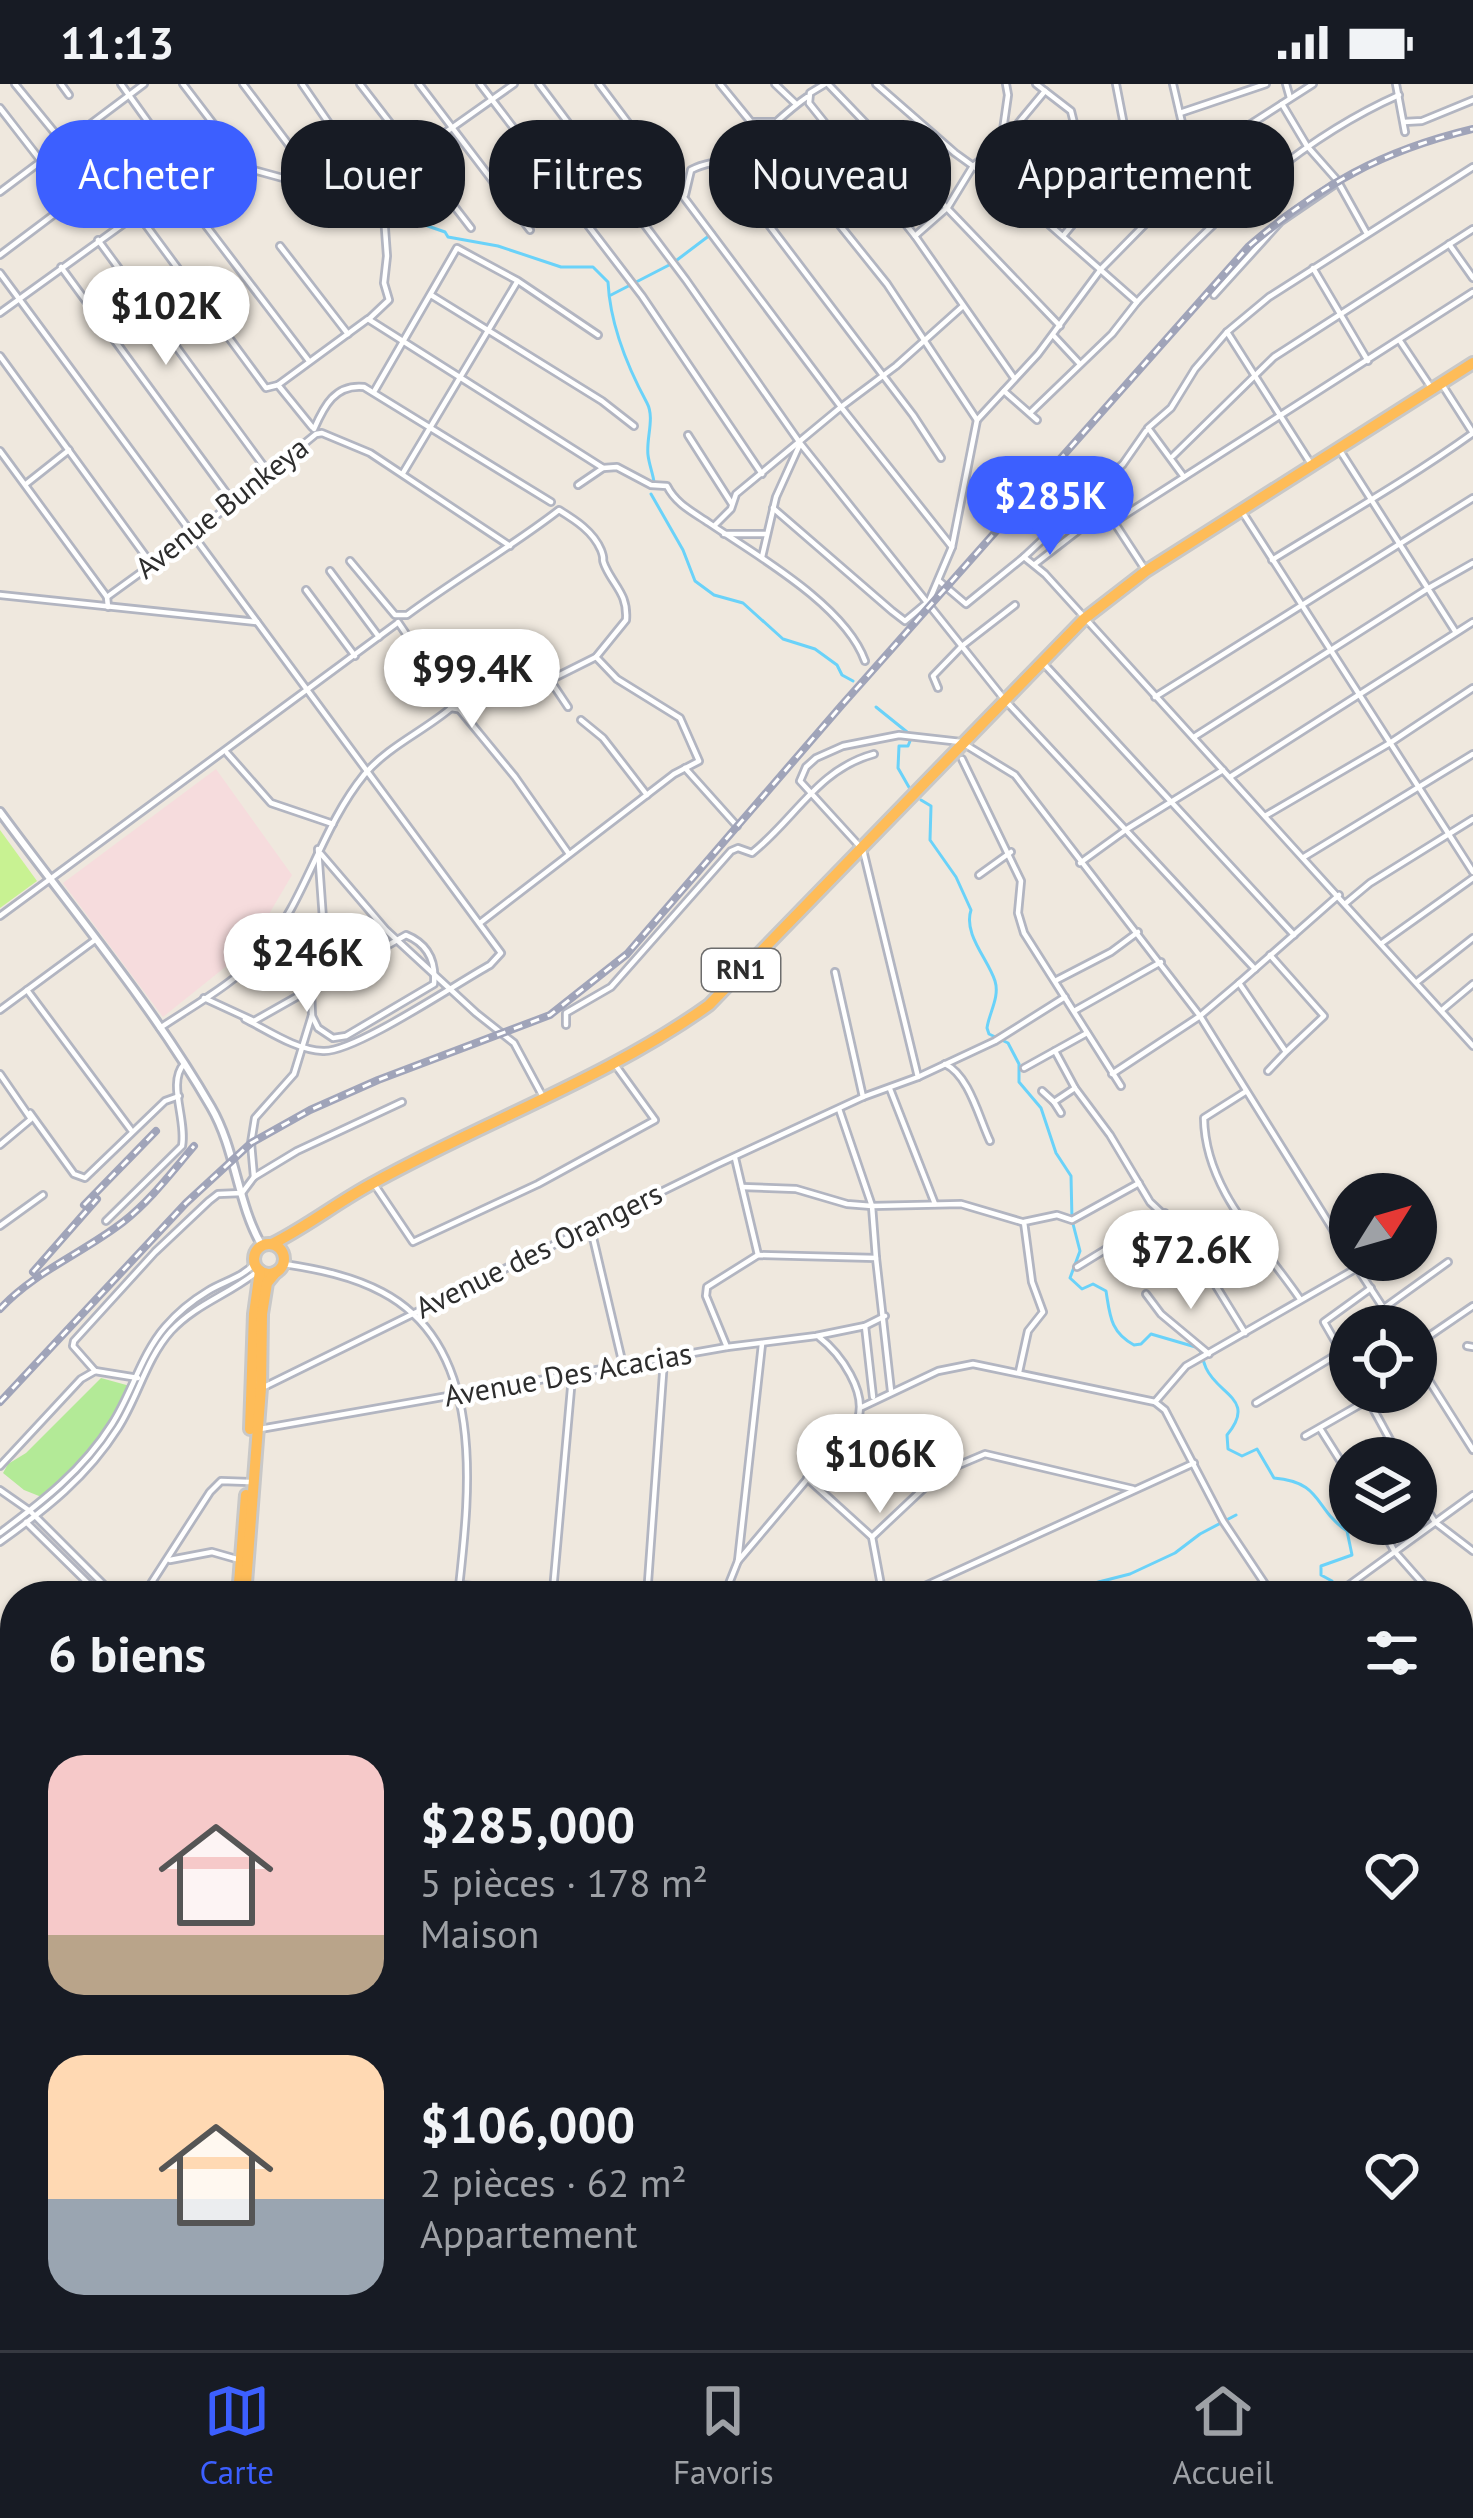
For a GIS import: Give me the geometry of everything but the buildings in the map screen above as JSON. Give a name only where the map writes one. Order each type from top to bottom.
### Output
[{"type":"highway","name":"RN1","points":[[267,1245],[312,1223],[373,1183],[677,1028],[710,1005],[1084,619],[1146,571],[1473,363]]},
{"type":"highway","name":"RN1","points":[[242,1581],[265,1289],[290,1246],[312,1223]]},
{"type":"highway","points":[[267,1245],[281,1249],[282,1265],[258,1268],[256,1253],[267,1245]]},
{"type":"highway","name":"RN1","points":[[257,1389],[254,1314],[258,1268]]},
{"type":"highway","name":"RN1","points":[[241,1581],[250,1482]]},
{"type":"street","points":[[15,84],[43,120]]},
{"type":"street","points":[[61,84],[69,95]]},
{"type":"street","points":[[121,84],[147,120]]},
{"type":"street","points":[[96,120],[144,84]]},
{"type":"street","points":[[183,84],[208,120]]},
{"type":"street","points":[[243,84],[281,134]]},
{"type":"street","points":[[302,84],[327,120]]},
{"type":"street","points":[[360,84],[386,120]]},
{"type":"street","points":[[419,84],[446,120]]},
{"type":"street","points":[[480,84],[642,296],[762,474]]},
{"type":"street","points":[[465,121],[514,84]]},
{"type":"street","points":[[539,84],[686,280],[800,443],[1004,699],[1255,969]]},
{"type":"street","points":[[599,84],[626,120]]},
{"type":"street","points":[[720,84],[749,120]]},
{"type":"street","points":[[775,84],[796,104]]},
{"type":"street","points":[[776,120],[826,84],[862,120]]},
{"type":"street","points":[[877,84],[1064,236],[1137,302]]},
{"type":"street","points":[[1003,120],[1006,84]]},
{"type":"street","points":[[1036,84],[1071,111],[1073,120]]},
{"type":"street","points":[[1116,84],[1123,120]]},
{"type":"street","points":[[1173,84],[1182,120]]},
{"type":"street","points":[[1180,113],[1266,84]]},
{"type":"street","points":[[1286,84],[1290,98]]},
{"type":"street","points":[[1259,120],[1313,84]]},
{"type":"street","points":[[1396,84],[1405,131]]},
{"type":"street","points":[[1021,120],[1045,91]]},
{"type":"street","points":[[1030,413],[1112,334],[1190,245],[1306,146],[1399,95]]},
{"type":"street","points":[[807,97],[915,236],[1014,378]]},
{"type":"street","points":[[1404,122],[1422,122],[1473,100]]},
{"type":"street","points":[[1282,104],[1306,146],[1338,182],[1366,232]]},
{"type":"street","points":[[0,108],[36,155]]},
{"type":"street","points":[[465,146],[530,230]]},
{"type":"street","points":[[709,163],[687,175],[685,198],[952,547]]},
{"type":"street","points":[[1,190],[36,165]]},
{"type":"street","points":[[951,202],[974,166]]},
{"type":"street","points":[[939,581],[964,605],[1024,557],[1128,458],[1133,444],[1172,408],[1195,369],[1227,332],[1312,267],[1473,166]]},
{"type":"street","points":[[1214,295],[1281,221],[1338,182]]},
{"type":"street","points":[[951,210],[1060,326]]},
{"type":"street","points":[[465,221],[471,228]]},
{"type":"street","points":[[0,254],[36,227]]},
{"type":"street","points":[[0,313],[115,228]]},
{"type":"street","points":[[148,228],[266,388],[278,385],[389,300],[384,284],[385,228]]},
{"type":"street","points":[[208,228],[309,361]]},
{"type":"street","points":[[771,228],[941,458]]},
{"type":"street","points":[[843,228],[926,339],[977,420]]},
{"type":"street","points":[[915,236],[924,228]]},
{"type":"street","points":[[1064,236],[1070,228]]},
{"type":"street","points":[[773,508],[905,621],[929,601],[952,547],[977,420],[1053,335],[1101,269],[1141,228]]},
{"type":"street","points":[[1171,458],[1255,373],[1473,229]]},
{"type":"street","points":[[98,240],[268,472]]},
{"type":"street","points":[[1449,244],[1473,278]]},
{"type":"street","points":[[280,246],[348,334]]},
{"type":"street","points":[[375,390],[459,248],[598,335]]},
{"type":"street","points":[[1312,267],[1368,362]]},
{"type":"street","points":[[62,268],[232,502]]},
{"type":"street","points":[[0,273],[499,947],[500,957],[346,1047],[327,1052],[302,1048],[204,998]]},
{"type":"street","points":[[403,473],[518,281]]},
{"type":"street","points":[[1116,522],[1473,292]]},
{"type":"street","points":[[431,295],[602,401],[634,426]]},
{"type":"street","points":[[713,526],[736,494],[963,307]]},
{"type":"street","points":[[368,320],[603,469]]},
{"type":"street","points":[[1227,332],[1312,466]]},
{"type":"street","points":[[1053,335],[1080,364]]},
{"type":"street","points":[[1273,560],[1371,497],[1412,477],[1473,433],[1400,340]]},
{"type":"street","points":[[0,356],[152,565]]},
{"type":"street","points":[[278,385],[315,431]]},
{"type":"street","points":[[315,431],[322,409],[343,389],[375,390],[551,502]]},
{"type":"street","points":[[1004,391],[1037,420]]},
{"type":"street","points":[[1148,430],[1184,477]]},
{"type":"street","name":"Avenue Bunkeya","points":[[107,596],[194,533],[315,431],[344,439],[403,473],[511,547]]},
{"type":"street","points":[[688,435],[732,504]]},
{"type":"street","points":[[762,557],[773,508],[800,443]]},
{"type":"street","points":[[1339,449],[1456,633]]},
{"type":"street","points":[[25,485],[69,450]]},
{"type":"street","points":[[0,451],[107,596],[108,607]]},
{"type":"street","points":[[578,485],[603,469],[617,467],[651,485],[667,486],[674,498],[823,605],[865,661]]},
{"type":"street","points":[[1091,492],[1146,571]]},
{"type":"street","points":[[1155,697],[1473,498]]},
{"type":"street","points":[[1035,564],[1106,509]]},
{"type":"street","points":[[0,916],[467,571],[511,547],[559,510],[578,521],[597,542],[627,612],[626,620],[596,657],[550,680],[520,674],[470,711],[451,708],[368,770],[318,849],[265,949],[246,968],[160,1028]]},
{"type":"street","points":[[1241,510],[1473,875],[1382,943]]},
{"type":"street","points":[[724,534],[765,534]]},
{"type":"street","points":[[1024,557],[1473,1046]]},
{"type":"street","points":[[350,561],[394,615],[406,616]]},
{"type":"street","points":[[1194,737],[1473,563]]},
{"type":"street","points":[[330,571],[380,637]]},
{"type":"street","points":[[306,590],[355,656]]},
{"type":"street","points":[[0,595],[259,622]]},
{"type":"street","points":[[938,688],[932,676],[1015,605]]},
{"type":"street","points":[[398,622],[423,659],[435,668],[451,708]]},
{"type":"street","points":[[1230,777],[1473,622]]},
{"type":"street","points":[[510,635],[568,707]]},
{"type":"street","points":[[480,923],[699,760],[680,718],[617,679],[596,657]]},
{"type":"street","points":[[1041,661],[1294,935]]},
{"type":"street","points":[[1265,816],[1473,688]]},
{"type":"street","points":[[460,710],[515,777],[570,856]]},
{"type":"street","points":[[581,720],[603,738],[646,795]]},
{"type":"street","points":[[918,1077],[863,850],[800,781],[806,766],[843,746],[899,735],[961,742],[1024,783],[1232,1062],[1329,1224]]},
{"type":"street","points":[[226,752],[272,803],[333,824]]},
{"type":"street","points":[[566,1025],[566,1012],[611,987],[730,851],[738,848],[748,855],[759,848],[808,793],[848,763],[874,754]]},
{"type":"street","points":[[1304,857],[1473,754]]},
{"type":"street","points":[[962,759],[1022,881],[1018,913],[1024,932],[1121,1086]]},
{"type":"street","points":[[684,767],[737,826]]},
{"type":"street","points":[[1080,863],[1223,770]]},
{"type":"street","points":[[0,812],[160,1028],[213,1110],[229,1145],[250,1223],[267,1245]]},
{"type":"street","points":[[1346,903],[1473,819]]},
{"type":"street","points":[[318,849],[397,940],[514,1043],[543,1097]]},
{"type":"street","points":[[254,1177],[250,1143],[255,1118],[294,1074],[312,1015],[311,989],[320,964],[323,919],[318,849]]},
{"type":"street","points":[[980,875],[1011,852]]},
{"type":"street","points":[[1112,1073],[1200,1016],[1339,895]]},
{"type":"street","points":[[1055,981],[1138,932]]},
{"type":"street","points":[[245,1019],[262,1018],[406,935],[420,940],[430,954],[434,984],[346,1036],[333,1038],[312,1015]]},
{"type":"street","points":[[1417,982],[1473,938]]},
{"type":"street","points":[[0,1010],[95,940]]},
{"type":"street","points":[[1268,1071],[1324,1016],[1270,956]]},
{"type":"street","points":[[1074,1011],[1161,962]]},
{"type":"street","points":[[835,972],[863,1097]]},
{"type":"street","points":[[1239,983],[1286,1052]]},
{"type":"street","points":[[1442,1010],[1473,984]]},
{"type":"street","points":[[26,990],[133,1132]]},
{"type":"street","name":"Avenue des Orangers","points":[[257,1389],[590,1225],[863,1097],[995,1041],[1065,998]]},
{"type":"street","points":[[1024,1068],[1087,1033]]},
{"type":"street","points":[[1054,1051],[1150,1202],[1184,1234],[1245,1333]]},
{"type":"street","points":[[373,1183],[413,1241],[538,1184],[655,1120],[612,1062]]},
{"type":"street","points":[[106,1221],[182,1146],[176,1072],[184,1064]]},
{"type":"street","points":[[945,1064],[962,1080],[990,1141]]},
{"type":"street","points":[[0,1074],[74,1174],[85,1178],[166,1101],[178,1096]]},
{"type":"street","points":[[1054,1102],[1075,1088]]},
{"type":"street","points":[[890,1089],[935,1204]]},
{"type":"street","points":[[1042,1091],[1061,1113]]},
{"type":"street","points":[[1246,1092],[1204,1118],[1209,1160],[1234,1209],[1300,1299]]},
{"type":"street","points":[[140,1379],[95,1371],[73,1346],[155,1252],[218,1194],[242,1192],[254,1177],[297,1150],[402,1102]]},
{"type":"street","points":[[839,1109],[872,1206],[891,1391]]},
{"type":"street","points":[[0,1144],[29,1123],[30,1113]]},
{"type":"street","points":[[735,1158],[758,1255]]},
{"type":"street","points":[[742,1187],[796,1189],[848,1204],[982,1208],[1024,1222],[1057,1215],[1072,1220],[1138,1183]]},
{"type":"street","points":[[0,1226],[43,1195]]},
{"type":"street","points":[[1077,1267],[1165,1214]]},
{"type":"street","points":[[1019,1372],[1028,1331],[1043,1312],[1032,1282],[1024,1222]]},
{"type":"street","points":[[590,1225],[623,1366]]},
{"type":"street","points":[[727,1347],[706,1296],[707,1287],[758,1255],[876,1258]]},
{"type":"street","points":[[1389,1305],[1448,1262]]},
{"type":"street","points":[[282,1265],[385,1293],[412,1314],[436,1345],[459,1394],[466,1438],[459,1581]]},
{"type":"street","points":[[0,1542],[104,1442],[140,1379],[156,1339],[170,1321],[258,1268]]},
{"type":"street","points":[[1155,1402],[1193,1362],[1333,1281]]},
{"type":"street","points":[[1366,1281],[1382,1305]]},
{"type":"street","points":[[1344,1305],[1371,1288]]},
{"type":"street","points":[[1146,1294],[1161,1314],[1208,1355]]},
{"type":"street","points":[[1437,1331],[1473,1306]]},
{"type":"street","name":"Avenue Des Acacias","points":[[254,1429],[271,1430],[727,1347],[817,1336],[865,1326],[885,1316]]},
{"type":"street","points":[[865,1326],[873,1400]]},
{"type":"street","points":[[738,1561],[859,1419],[862,1407],[839,1357],[817,1336]]},
{"type":"street","points":[[730,1581],[738,1561],[762,1344]]},
{"type":"street","points":[[1256,1403],[1329,1359]]},
{"type":"street","points":[[648,1581],[664,1360]]},
{"type":"street","points":[[862,1407],[955,1365],[974,1364],[1155,1402],[1166,1410],[1223,1521],[1263,1581]]},
{"type":"street","points":[[0,1466],[81,1379],[95,1371]]},
{"type":"street","points":[[554,1581],[572,1377]]},
{"type":"street","points":[[1437,1393],[1473,1450]]},
{"type":"street","points":[[1305,1436],[1346,1413]]},
{"type":"street","points":[[1319,1428],[1329,1443]]},
{"type":"street","points":[[872,1537],[940,1473],[985,1454],[1136,1490]]},
{"type":"street","points":[[936,1581],[1194,1463]]},
{"type":"street","points":[[807,1478],[872,1537],[880,1581]]},
{"type":"street","points":[[152,1581],[210,1492],[221,1481],[250,1482]]},
{"type":"street","points":[[0,1490],[33,1514],[101,1581]]},
{"type":"street","points":[[1437,1521],[1473,1495]]},
{"type":"street","points":[[0,1519],[9,1531]]},
{"type":"street","points":[[25,1521],[86,1581]]},
{"type":"street","points":[[1437,1524],[1473,1551]]},
{"type":"street","points":[[0,1533],[9,1531]]},
{"type":"street","points":[[1391,1545],[1421,1581]]},
{"type":"street","points":[[1354,1581],[1404,1545]]},
{"type":"street","points":[[169,1561],[212,1552],[240,1560]]},
{"type":"shaded area","points":[[216,769],[292,875],[249,948],[163,1017],[63,883]]},
{"type":"green space","points":[[0,830],[37,881],[0,908]]},
{"type":"green space","points":[[101,1378],[130,1386],[93,1447],[57,1487],[44,1498],[3,1473],[8,1464],[26,1453]]},
{"type":"waterway","points":[[257,169],[276,174]]},
{"type":"waterway","points":[[434,228],[448,237],[498,246],[561,267],[593,267],[608,282],[621,344],[649,409],[648,455],[654,482]]},
{"type":"waterway","points":[[611,295],[673,263],[714,232]]},
{"type":"waterway","points":[[651,494],[695,581],[714,595],[743,603],[783,639],[815,649],[853,681]]},
{"type":"waterway","points":[[876,707],[907,732]]},
{"type":"waterway","points":[[910,741],[908,746],[899,746],[898,768],[910,789]]},
{"type":"waterway","points":[[921,800],[931,806],[930,840],[956,877],[971,910],[973,937],[995,981],[989,1034],[1008,1043],[1019,1064],[1019,1082],[1041,1108],[1056,1153],[1071,1176],[1072,1220],[1080,1251],[1070,1278],[1082,1289],[1093,1284],[1106,1291],[1116,1329],[1134,1345],[1151,1334],[1199,1348],[1206,1368],[1237,1405],[1235,1423],[1227,1435],[1228,1449],[1242,1456],[1257,1449],[1274,1478],[1310,1491],[1347,1531],[1352,1555],[1321,1566],[1321,1575],[1332,1581]]},
{"type":"waterway","points":[[1103,1581],[1175,1553],[1236,1515]]},
{"type":"railway","points":[[0,1402],[186,1203],[251,1143],[378,1080],[550,1015],[627,954],[1249,246],[1301,205],[1354,173],[1409,148],[1473,129]]},
{"type":"railway","points":[[84,1205],[156,1131]]},
{"type":"railway","points":[[0,1309],[28,1284],[133,1214],[194,1146]]},
{"type":"railway","points":[[33,1272],[97,1199]]}]
